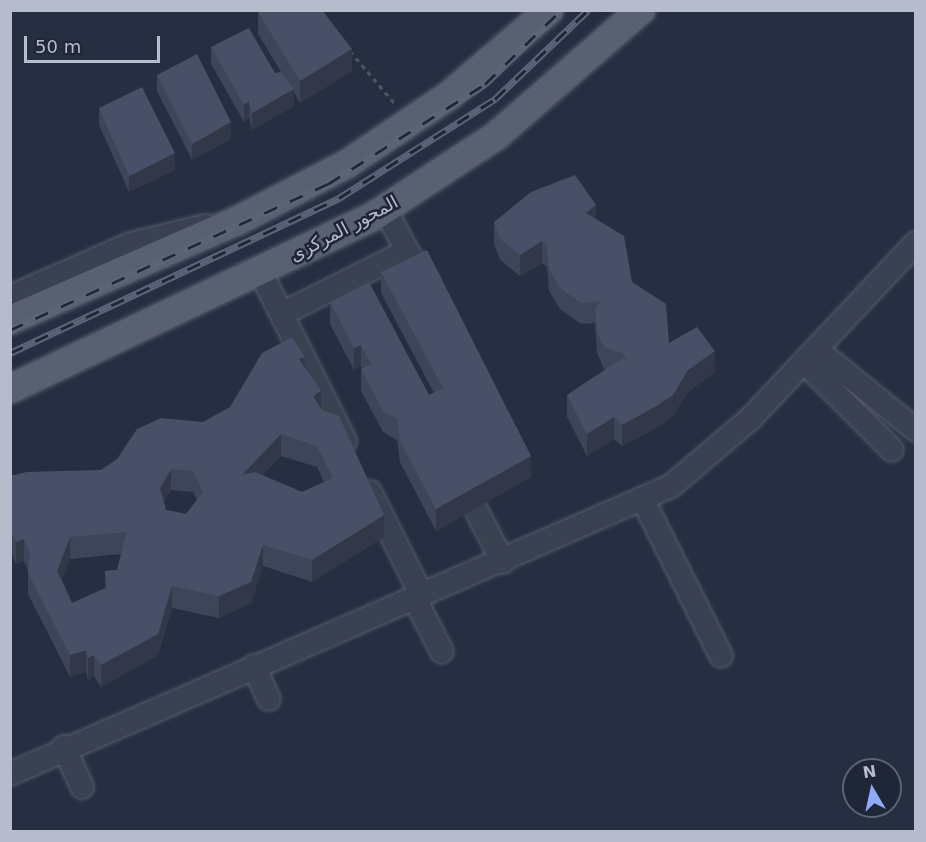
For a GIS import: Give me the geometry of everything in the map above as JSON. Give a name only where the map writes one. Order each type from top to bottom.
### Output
[{"type":"main road","points":[[10,321],[237,221],[347,164],[411,123],[549,10]]},
{"type":"main road","name":"المحور المركزى","points":[[10,389],[261,273],[385,209],[496,136],[641,10]]},
{"type":"street","points":[[385,209],[435,298]]},
{"type":"street","points":[[10,297],[131,244],[237,221]]},
{"type":"street","points":[[10,774],[64,747],[644,502],[694,471],[810,356],[915,243]]},
{"type":"street","points":[[282,314],[407,250]]},
{"type":"street","points":[[261,273],[358,467],[442,652]]},
{"type":"street","points":[[810,356],[915,430]]},
{"type":"street","points":[[810,356],[892,450]]},
{"type":"street","points":[[644,502],[721,657]]},
{"type":"street","points":[[474,506],[503,562]]},
{"type":"street","points":[[254,666],[269,699]]},
{"type":"street","points":[[64,747],[82,786]]},
{"type":"path","points":[[345,45],[411,123]]},
{"type":"building","points":[[261,10],[322,10],[352,49],[300,81],[258,12]]},
{"type":"building","points":[[249,28],[275,73],[281,72],[294,89],[252,113],[249,101],[244,105],[211,47]]},
{"type":"building","points":[[197,54],[231,122],[192,144],[157,75]]},
{"type":"building","points":[[142,87],[175,153],[129,176],[99,108]]},
{"type":"building","points":[[575,175],[596,205],[586,213],[624,236],[632,282],[666,304],[669,343],[697,327],[715,351],[688,370],[673,395],[658,405],[622,425],[614,417],[587,434],[567,395],[623,358],[628,362],[624,354],[604,347],[597,332],[595,308],[601,301],[581,303],[560,288],[549,269],[547,245],[542,241],[520,255],[500,239],[494,222],[531,192]]},
{"type":"building","points":[[427,250],[531,456],[436,509],[400,441],[397,419],[383,411],[361,369],[371,364],[361,345],[354,348],[330,302],[369,282],[429,395],[443,388],[381,272]]},
{"type":"building","points":[[292,337],[305,357],[299,359],[321,391],[313,396],[322,410],[339,416],[384,515],[312,560],[263,545],[251,582],[219,596],[172,586],[158,634],[101,665],[94,655],[88,658],[86,650],[70,655],[28,573],[30,553],[24,539],[16,542],[10,529],[10,476],[27,472],[101,470],[117,459],[137,429],[161,418],[203,422],[230,407],[262,353]],"holes":[[[281,434],[317,446],[333,478],[302,492],[255,472],[242,475]],[[171,469],[193,471],[203,492],[186,514],[166,510],[160,488]],[[127,532],[117,570],[105,571],[107,588],[72,603],[57,571],[70,537]]]},
{"type":"railway","points":[[10,330],[328,184],[485,84],[561,10]]},
{"type":"railway","points":[[10,353],[339,198],[495,99],[588,10]]}]
